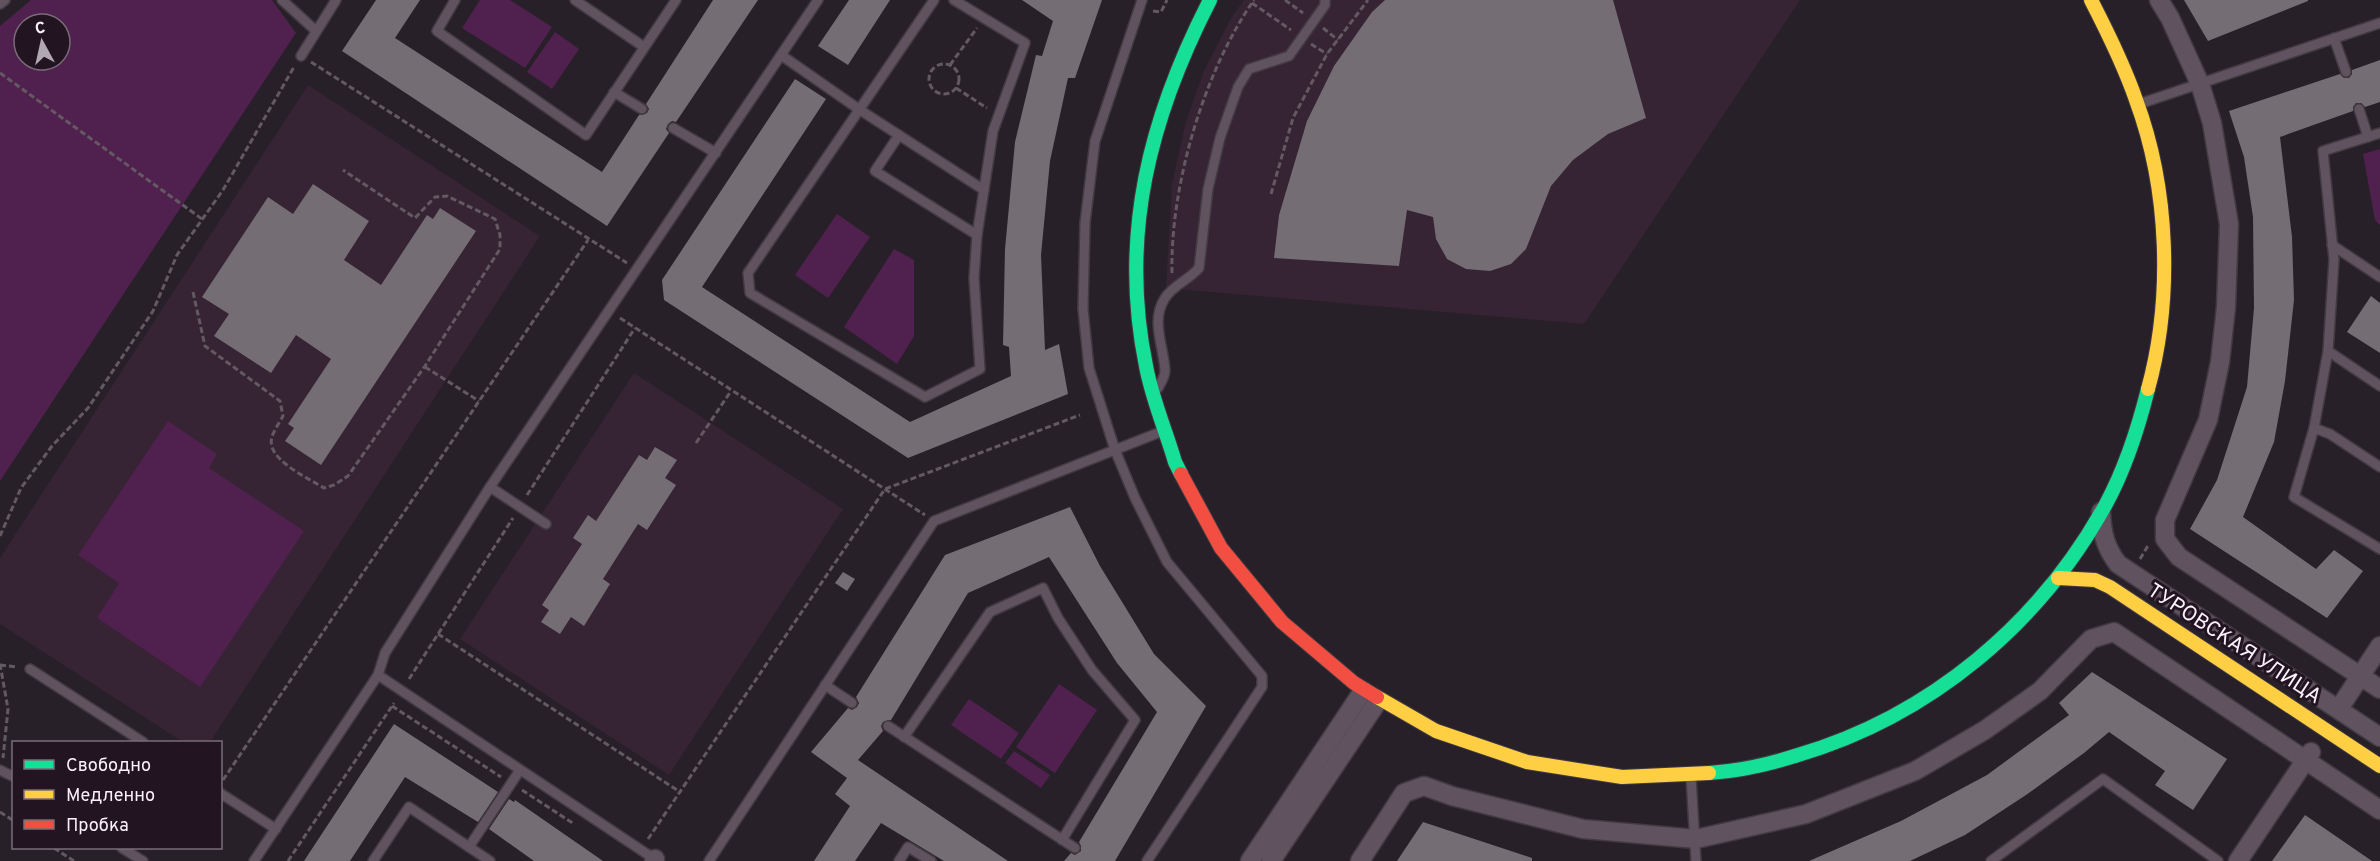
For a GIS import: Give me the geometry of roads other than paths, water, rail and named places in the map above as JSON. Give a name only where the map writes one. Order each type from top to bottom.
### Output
[{"type":"street","points":[[1210,0],[1178,63],[1158,116],[1139,206],[1136,251],[1137,297],[1146,370],[1163,431],[1189,492],[1229,559],[1263,603],[1303,643],[1370,696],[1435,732],[1497,755],[1560,771],[1626,778],[1691,777],[1758,767],[1822,749],[1884,723],[1942,688],[1995,647],[2077,554],[2101,512],[2129,451],[2145,406],[2160,331],[2164,293],[2162,216],[2157,178],[2139,104],[2119,54],[2091,0]]},
{"type":"street","points":[[2159,0],[2170,18],[2200,84],[2212,123],[2229,224],[2226,307],[2220,362],[2208,420],[2165,520],[2165,539],[2179,557],[2380,689]]},
{"type":"street","name":"ТУРОВСКАЯ УЛИЦА","points":[[2101,512],[2103,536],[2108,551],[2118,564],[2341,705],[2380,737]]},
{"type":"street","name":"ТУРОВСКАЯ УЛИЦА","points":[[2058,578],[2095,580],[2110,587],[2316,744],[2380,766]]},
{"type":"street","points":[[1360,861],[1404,793],[1424,786],[1452,796],[1582,829],[1696,838],[1806,814],[1916,771],[1985,730],[2040,691],[2091,639],[2114,632],[2316,744],[2380,810]]},
{"type":"street","points":[[2341,705],[2380,646]]},
{"type":"street","points":[[1250,861],[1370,696]]},
{"type":"street","points":[[1271,861],[1370,696]]},
{"type":"street","points":[[2239,860],[2316,744]]},
{"type":"lane","points":[[0,4],[5,0]]},
{"type":"lane","points":[[282,0],[315,30]]},
{"type":"lane","points":[[301,56],[315,30],[336,0]]},
{"type":"lane","points":[[455,0],[436,31],[586,135],[676,0]]},
{"type":"lane","points":[[575,0],[644,47]]},
{"type":"lane","points":[[254,861],[378,675],[385,653],[490,487],[818,0]]},
{"type":"lane","points":[[934,0],[748,273],[750,293],[926,397],[980,369],[974,278],[977,235],[993,131],[1024,43],[954,0]]},
{"type":"lane","points":[[1154,398],[1165,372],[1159,344],[1158,310],[1166,296],[1191,278],[1199,268],[1208,189],[1220,138],[1238,87],[1249,69],[1289,56],[1325,5],[1325,0]]},
{"type":"lane","points":[[1141,4],[1095,141],[1085,223],[1083,309],[1089,368],[1115,450],[1135,498],[1167,562],[1262,676],[1262,687],[1152,859]]},
{"type":"lane","points":[[2139,104],[2380,23]]},
{"type":"lane","points":[[2334,38],[2346,72]]},
{"type":"lane","points":[[781,55],[860,110],[984,190]]},
{"type":"lane","points":[[614,92],[642,109]]},
{"type":"lane","points":[[2359,109],[2368,137]]},
{"type":"lane","points":[[673,128],[716,153]]},
{"type":"lane","points":[[2380,133],[2323,151],[2334,260],[2328,351],[2314,428],[2294,496],[2380,549]]},
{"type":"lane","points":[[899,135],[875,171],[977,235]]},
{"type":"lane","points":[[2332,245],[2380,277]]},
{"type":"lane","points":[[2328,351],[2380,386]]},
{"type":"lane","points":[[2314,428],[2330,434],[2380,467]]},
{"type":"lane","points":[[709,861],[934,521],[1163,431]]},
{"type":"lane","points":[[490,487],[546,524]]},
{"type":"lane","points":[[904,737],[990,612],[1043,588],[1058,618],[1092,670],[1135,720],[1062,840]]},
{"type":"lane","points":[[30,669],[141,741]]},
{"type":"lane","points":[[378,675],[652,858]]},
{"type":"lane","points":[[825,685],[852,703]]},
{"type":"lane","points":[[2316,744],[2341,705]]},
{"type":"lane","points":[[888,726],[1075,848]]},
{"type":"lane","points":[[469,847],[520,770]]},
{"type":"lane","points":[[1691,777],[1696,861]]},
{"type":"lane","points":[[1991,861],[2103,779],[2218,861]]},
{"type":"lane","points":[[222,794],[276,829]]},
{"type":"lane","points":[[373,861],[409,807],[490,861]]},
{"type":"lane","points":[[899,861],[908,847],[931,861]]},
{"type":"lane","points":[[124,849],[143,861]]}]
